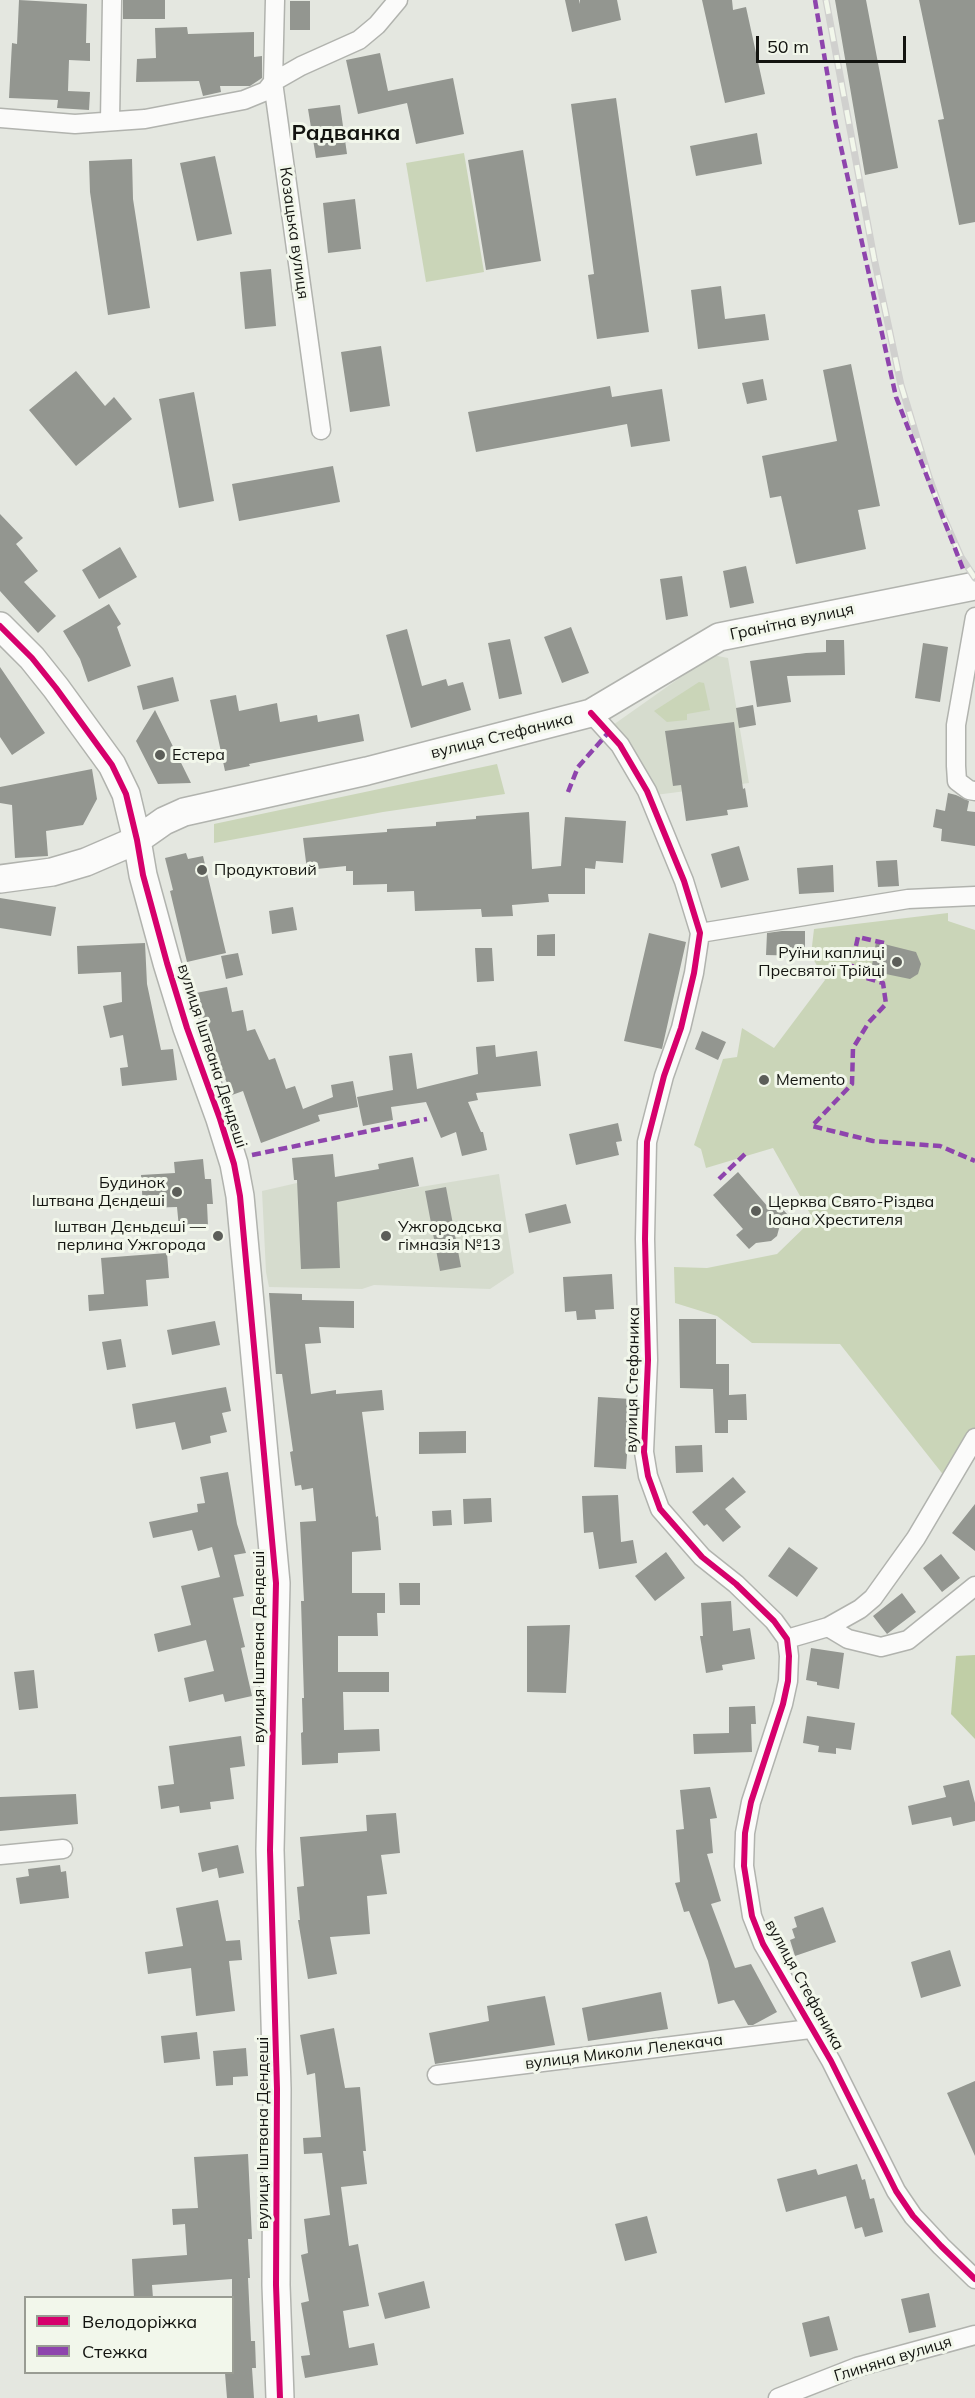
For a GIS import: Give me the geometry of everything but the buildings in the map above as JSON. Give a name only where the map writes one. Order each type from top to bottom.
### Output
[{"type":"street","points":[[110,121],[112,0]]},
{"type":"street","name":"Козацька вулиця","points":[[275,0],[273,82],[321,430]]},
{"type":"street","points":[[0,118],[49,123],[145,119],[244,100],[266,91],[273,82],[301,66],[359,40],[377,26],[393,2]]},
{"type":"street","points":[[973,586],[975,617],[956,725],[956,766],[957,781],[969,790],[975,791]]},
{"type":"street","name":"Гранітна вулиця","points":[[591,713],[719,637],[973,586]]},
{"type":"street","name":"вулиця Іштвана Дендеші","points":[[0,626],[32,658],[112,765],[126,794],[143,876],[177,996],[234,1164],[245,1240],[276,1583],[270,1850],[277,2089],[276,2285],[280,2398]]},
{"type":"street","name":"вулиця Стефаника","points":[[0,879],[52,872],[86,862],[137,840],[164,821],[184,812],[367,771],[591,713],[620,745],[652,802],[684,881],[700,933],[694,973],[681,1028],[664,1076],[647,1142],[645,1239],[648,1360],[644,1452],[648,1476],[660,1509],[702,1557],[736,1584],[774,1621],[787,1640],[788,1681],[783,1704],[751,1802],[745,1833],[744,1866],[747,1895],[763,1944],[840,2079],[896,2191],[913,2216],[975,2279]]},
{"type":"street","points":[[700,933],[898,901],[975,896]]},
{"type":"street","points":[[787,1640],[828,1627],[873,1599],[916,1538],[975,1438]]},
{"type":"street","points":[[828,1627],[848,1639],[881,1647],[908,1640],[975,1586]]},
{"type":"street","points":[[0,1855],[63,1849]]},
{"type":"street","name":"вулиця Миколи Лелекача","points":[[437,2075],[810,2029]]},
{"type":"street","name":"Глиняна вулиця","points":[[778,2398],[857,2367],[975,2335]]},
{"type":"shaded area","points":[[712,655],[728,658],[749,783],[655,795],[613,725]]},
{"type":"shaded area","name":"Ужгородська гімназія №13","points":[[499,1174],[514,1273],[490,1289],[374,1285],[362,1289],[269,1287],[266,1272],[262,1191],[297,1183],[335,1182],[384,1193]]},
{"type":"green space","points":[[464,153],[484,272],[426,282],[406,163]]},
{"type":"green space","points":[[699,682],[704,683],[710,710],[687,714],[687,720],[667,722],[654,711]]},
{"type":"green space","points":[[497,764],[505,794],[383,812],[214,843],[214,824]]},
{"type":"green space","points":[[948,913],[948,921],[975,930],[975,1428],[945,1477],[840,1344],[752,1343],[717,1316],[675,1303],[674,1267],[707,1268],[777,1254],[813,1219],[773,1148],[706,1168],[701,1149],[694,1145],[723,1059],[737,1057],[742,1028],[774,1048],[825,980],[811,955],[814,929]]},
{"type":"green space","points":[[975,1655],[975,1739],[951,1714],[956,1656]]},
{"type":"railway","points":[[826,0],[874,258],[901,385],[943,516],[961,557],[975,578]]},
{"type":"marked path","points":[[815,0],[835,120],[896,397],[963,569]]},
{"type":"marked path","points":[[568,792],[578,767],[608,733]]},
{"type":"marked path","points":[[884,943],[858,937],[850,973],[883,983],[886,1004],[869,1022],[853,1048],[852,1084],[812,1126],[873,1141],[940,1146],[975,1161]]},
{"type":"marked path","points":[[252,1155],[427,1119]]},
{"type":"marked path","points":[[719,1179],[747,1152]]},
{"type":"cycle path","points":[[0,626],[32,658],[56,688],[112,765],[126,794],[143,875],[167,963],[187,1028],[220,1119],[234,1164],[240,1196],[276,1583],[270,1850],[277,2089],[276,2285],[280,2398]]},
{"type":"cycle path","points":[[591,713],[620,745],[647,791],[684,881],[700,933],[694,973],[681,1028],[664,1076],[647,1142],[645,1239],[648,1360],[644,1452],[648,1476],[660,1509],[702,1557],[736,1584],[774,1621],[787,1639],[788,1681],[783,1704],[751,1802],[745,1833],[744,1866],[752,1916],[763,1944],[831,2061],[896,2191],[913,2216],[975,2279]]},
{"type":"place","name":"Естера","points":[[160,755]]},
{"type":"place","name":"Продуктовий","points":[[202,870]]},
{"type":"place","name":"Руїни каплиці Пресвятої Трійці","points":[[897,962]]},
{"type":"place","name":"Memento","points":[[764,1080]]},
{"type":"place","name":"Будинок Іштвана Дєндеші","points":[[177,1192]]},
{"type":"place","name":"Церква Свято-Різдва Іоана Хрестителя","points":[[756,1211]]},
{"type":"place","name":"Іштван Дєньдєші — перлина Ужгорода","points":[[218,1236]]},
{"type":"place","name":"Ужгородська гімназія №13","points":[[386,1236]]},
{"type":"district","name":"Радванка","points":[[346,133]]}]
